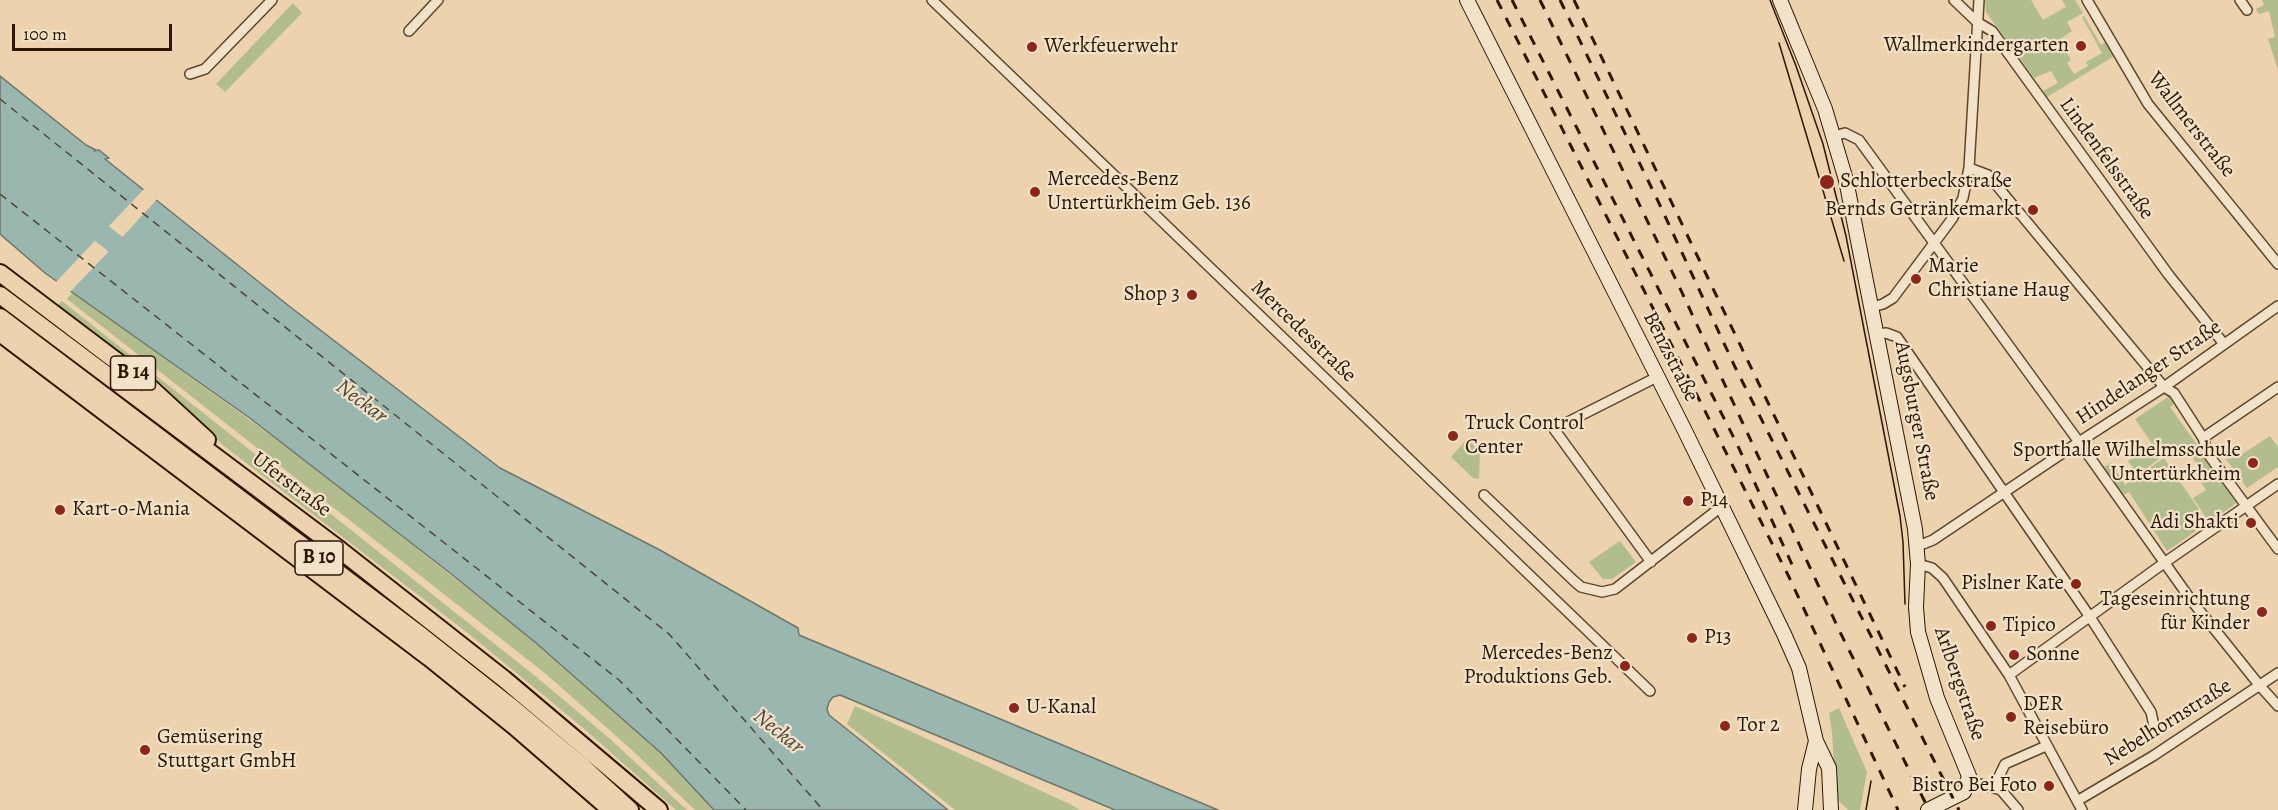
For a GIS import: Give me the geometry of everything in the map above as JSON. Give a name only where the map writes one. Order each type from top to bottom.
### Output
[{"type":"highway","name":"B 14","points":[[0,273],[151,388],[207,438],[213,455]]},
{"type":"highway","name":"Uferstraße","points":[[0,295],[340,550],[504,679],[659,810]]},
{"type":"highway","name":"Uferstraße","points":[[0,317],[419,634],[582,766],[630,810]]},
{"type":"highway","points":[[0,333],[431,659],[514,726],[611,810]]},
{"type":"highway","points":[[0,341],[20,348]]},
{"type":"main road","name":"Benzstraße","points":[[1467,0],[1657,377],[1799,668],[1816,741],[1829,768],[1831,810]]},
{"type":"main road","name":"Augsburger Straße","points":[[1780,0],[1834,136],[1846,180],[1918,546],[1918,564]]},
{"type":"main road","name":"Arlbergstraße","points":[[1918,564],[1916,608],[1918,632],[1938,698],[1968,771],[1969,781]]},
{"type":"main road","name":"Benzstraße","points":[[1809,809],[1809,769],[1816,741]]},
{"type":"main road","points":[[1928,810],[1964,792],[1969,781]]},
{"type":"street","points":[[190,74],[205,69],[272,0]]},
{"type":"street","points":[[409,31],[438,0]]},
{"type":"street","name":"Mercedesstraße","points":[[932,0],[1650,691]]},
{"type":"street","name":"Lindenfelsstraße","points":[[1954,0],[1977,22],[1992,31],[2168,274],[2224,344]]},
{"type":"street","points":[[1872,307],[1893,298],[1952,219],[1963,198],[1969,168],[1979,0]]},
{"type":"street","name":"Wallmerstraße","points":[[2086,0],[2148,105],[2278,264]]},
{"type":"street","points":[[2240,0],[2247,10]]},
{"type":"street","points":[[1834,136],[1845,133],[1859,140],[2079,442],[2164,563],[2278,706]]},
{"type":"street","points":[[1969,168],[1988,175],[2164,387],[2174,393],[2203,438],[2208,454],[2278,549]]},
{"type":"street","name":"Hindelanger Straße","points":[[1918,546],[1933,540],[2004,494],[2164,387],[2278,306]]},
{"type":"street","points":[[1877,334],[1886,333],[1897,337],[2090,617],[2151,712],[2154,726]]},
{"type":"street","points":[[1651,562],[1554,429],[1657,377]]},
{"type":"street","points":[[2203,438],[2278,387]]},
{"type":"street","points":[[2009,675],[2278,484]]},
{"type":"street","points":[[1484,495],[1581,587],[1602,592],[1615,589],[1721,507]]},
{"type":"street","points":[[1918,564],[1932,568],[1943,578],[2009,675],[2079,806]]},
{"type":"street","name":"Nebelhornstraße","points":[[2079,806],[2278,674]]},
{"type":"street","points":[[1994,787],[2005,764],[2046,746]]},
{"type":"street","points":[[1969,781],[1994,787],[2006,794],[2018,810]]},
{"type":"green space","points":[[1985,0],[2031,0],[2043,20],[2066,7],[2062,0],[2075,0],[2083,13],[2067,22],[2072,31],[2059,40],[2071,60],[2067,63],[2074,74],[2088,66],[2086,62],[2102,53],[2082,17],[2084,16],[2101,45],[2107,41],[2116,55],[2047,97],[2043,91],[2058,83],[2051,71],[2034,78],[1986,12]]},
{"type":"green space","points":[[2262,0],[2278,0],[2278,70],[2268,39],[2275,37],[2269,11],[2259,14],[2256,9],[2264,5]]},
{"type":"green space","points":[[293,3],[302,13],[225,92],[216,84]]},
{"type":"green space","points":[[73,292],[306,461],[520,630],[667,759],[714,810],[695,810],[546,674],[67,299]]},
{"type":"green space","points":[[62,301],[534,675],[609,738],[687,810],[676,810],[582,727],[469,634],[224,446],[189,415],[55,308]]},
{"type":"green space","points":[[2174,393],[2179,400],[2170,407],[2238,502],[2209,522],[2193,498],[2206,490],[2197,477],[2203,472],[2190,454],[2182,459],[2174,447],[2138,475],[2128,461],[2153,445],[2135,419]]},
{"type":"green space","name":"Sporthalle Wilhelmsschule Untertürkheim","points":[[2270,436],[2278,447],[2278,467],[2247,488],[2225,458],[2234,452],[2238,457]]},
{"type":"green space","points":[[1466,440],[1469,440],[1480,451],[1479,479],[1473,478],[1451,457]]},
{"type":"green space","points":[[2164,458],[2202,514],[2190,523],[2196,531],[2167,551],[2129,492],[2123,495],[2104,467],[2111,463],[2125,485]]},
{"type":"green space","points":[[1620,541],[1636,562],[1612,579],[1603,579],[1589,562]]},
{"type":"green space","points":[[855,706],[1080,810],[955,810],[847,724]]},
{"type":"green space","points":[[1839,708],[1867,772],[1860,810],[1848,810],[1836,798],[1829,713]]},
{"type":"water","points":[[0,76],[86,145],[96,150],[94,151],[99,150],[109,158],[105,159],[289,306],[500,468],[658,549],[798,628],[799,635],[1218,810],[1115,810],[840,695],[833,697],[829,702],[827,709],[829,715],[948,810],[714,810],[661,753],[536,643],[450,573],[251,419],[45,273],[0,234]],"holes":[[[104,230],[116,239],[116,244],[110,245],[101,236]]]},
{"type":"pier","points":[[145,188],[158,198],[116,244],[69,293],[55,283]]},
{"type":"waterway","name":"Neckar","points":[[80,217],[135,259]]},
{"type":"ferry route","points":[[0,99],[669,634],[823,810]]},
{"type":"ferry route","points":[[0,194],[619,680],[746,810]]},
{"type":"tram line","points":[[1770,0],[1823,144],[1846,236],[1900,516],[1905,604]]},
{"type":"tram line","points":[[1779,43],[1844,261]]},
{"type":"tram line","points":[[1866,810],[1871,781]]},
{"type":"railway","points":[[1497,0],[1789,577],[1898,810]]},
{"type":"railway","points":[[1512,0],[1737,444],[1795,571]]},
{"type":"railway","points":[[1540,0],[1678,284],[1840,632],[1929,810]]},
{"type":"railway","points":[[1560,0],[1658,201],[1735,367],[1959,810]]},
{"type":"railway","points":[[1574,0],[1905,687]]},
{"type":"place","name":"Wallmerkindergarten","points":[[2081,46]]},
{"type":"place","name":"Werkfeuerwehr","points":[[1032,47]]},
{"type":"place","name":"Schlotterbeckstraße","points":[[1827,182]]},
{"type":"place","name":"Mercedes-Benz Untertürkheim Geb. 136","points":[[1035,192]]},
{"type":"place","name":"Bernds Getränkemarkt","points":[[2033,210]]},
{"type":"place","name":"Marie Christiane Haug","points":[[1916,279]]},
{"type":"place","name":"Shop 3","points":[[1192,295]]},
{"type":"place","name":"Truck Control Center","points":[[1453,436]]},
{"type":"place","name":"Sporthalle Wilhelmsschule Untertürkheim","points":[[2253,463]]},
{"type":"place","name":"P14","points":[[1688,501]]},
{"type":"place","name":"Kart-o-Mania","points":[[60,510]]},
{"type":"place","name":"Adi Shakti","points":[[2251,523]]},
{"type":"place","name":"Pislner Kate","points":[[2076,584]]},
{"type":"place","name":"Tageseinrichtung für Kinder","points":[[2262,612]]},
{"type":"place","name":"Tipico","points":[[1991,626]]},
{"type":"place","name":"P13","points":[[1692,638]]},
{"type":"place","name":"Sonne","points":[[2014,655]]},
{"type":"place","name":"Mercedes-Benz Produktions Geb.","points":[[1625,666]]},
{"type":"place","name":"U-Kanal","points":[[1014,708]]},
{"type":"place","name":"DER Reisebüro","points":[[2011,717]]},
{"type":"place","name":"Tor 2","points":[[1725,726]]},
{"type":"place","name":"Gemüsering Stuttgart GmbH","points":[[145,750]]},
{"type":"place","name":"Bistro Bei Foto","points":[[2049,786]]}]
